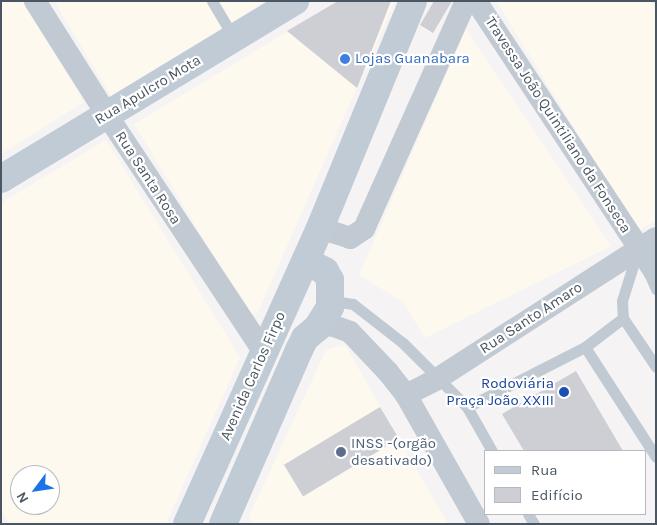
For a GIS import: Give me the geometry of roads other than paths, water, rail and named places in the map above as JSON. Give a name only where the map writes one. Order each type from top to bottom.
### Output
[{"type":"main road","name":"Rua Apulcro Mota","points":[[1,179],[295,1]]},
{"type":"main road","name":"Avenida Carlos Firpo","points":[[187,524],[320,228],[413,1]]},
{"type":"main road","points":[[305,261],[325,271],[330,280],[323,318]]},
{"type":"main road","name":"Avenida Carlos Firpo","points":[[228,520],[299,350],[305,338],[323,318]]},
{"type":"street","name":"Rua Santa Rosa","points":[[35,1],[107,115],[264,352]]},
{"type":"street","points":[[320,228],[350,238],[364,229],[466,1]]},
{"type":"street","name":"Travessa João Quintiliano da Fonseca","points":[[476,1],[647,243],[656,274]]},
{"type":"street","name":"Rua Santo Amaro","points":[[406,395],[437,379],[647,243]]},
{"type":"street","points":[[323,318],[331,325],[350,332],[388,372],[406,395],[479,524]]},
{"type":"lane","points":[[212,1],[234,38]]},
{"type":"lane","points":[[647,243],[656,289]]},
{"type":"lane","points":[[647,243],[622,301],[623,318],[656,367]]},
{"type":"lane","points":[[323,318],[340,302],[352,304],[403,343],[467,407],[491,450]]},
{"type":"lane","points":[[467,407],[585,347],[623,318]]},
{"type":"lane","points":[[585,347],[656,457]]},
{"type":"place","name":"Lojas Guanabara","points":[[345,59]]},
{"type":"place","name":"Rodoviária Praça João XXIII","points":[[564,392]]},
{"type":"place","name":"INSS -(orgão desativado)","points":[[341,452]]}]
